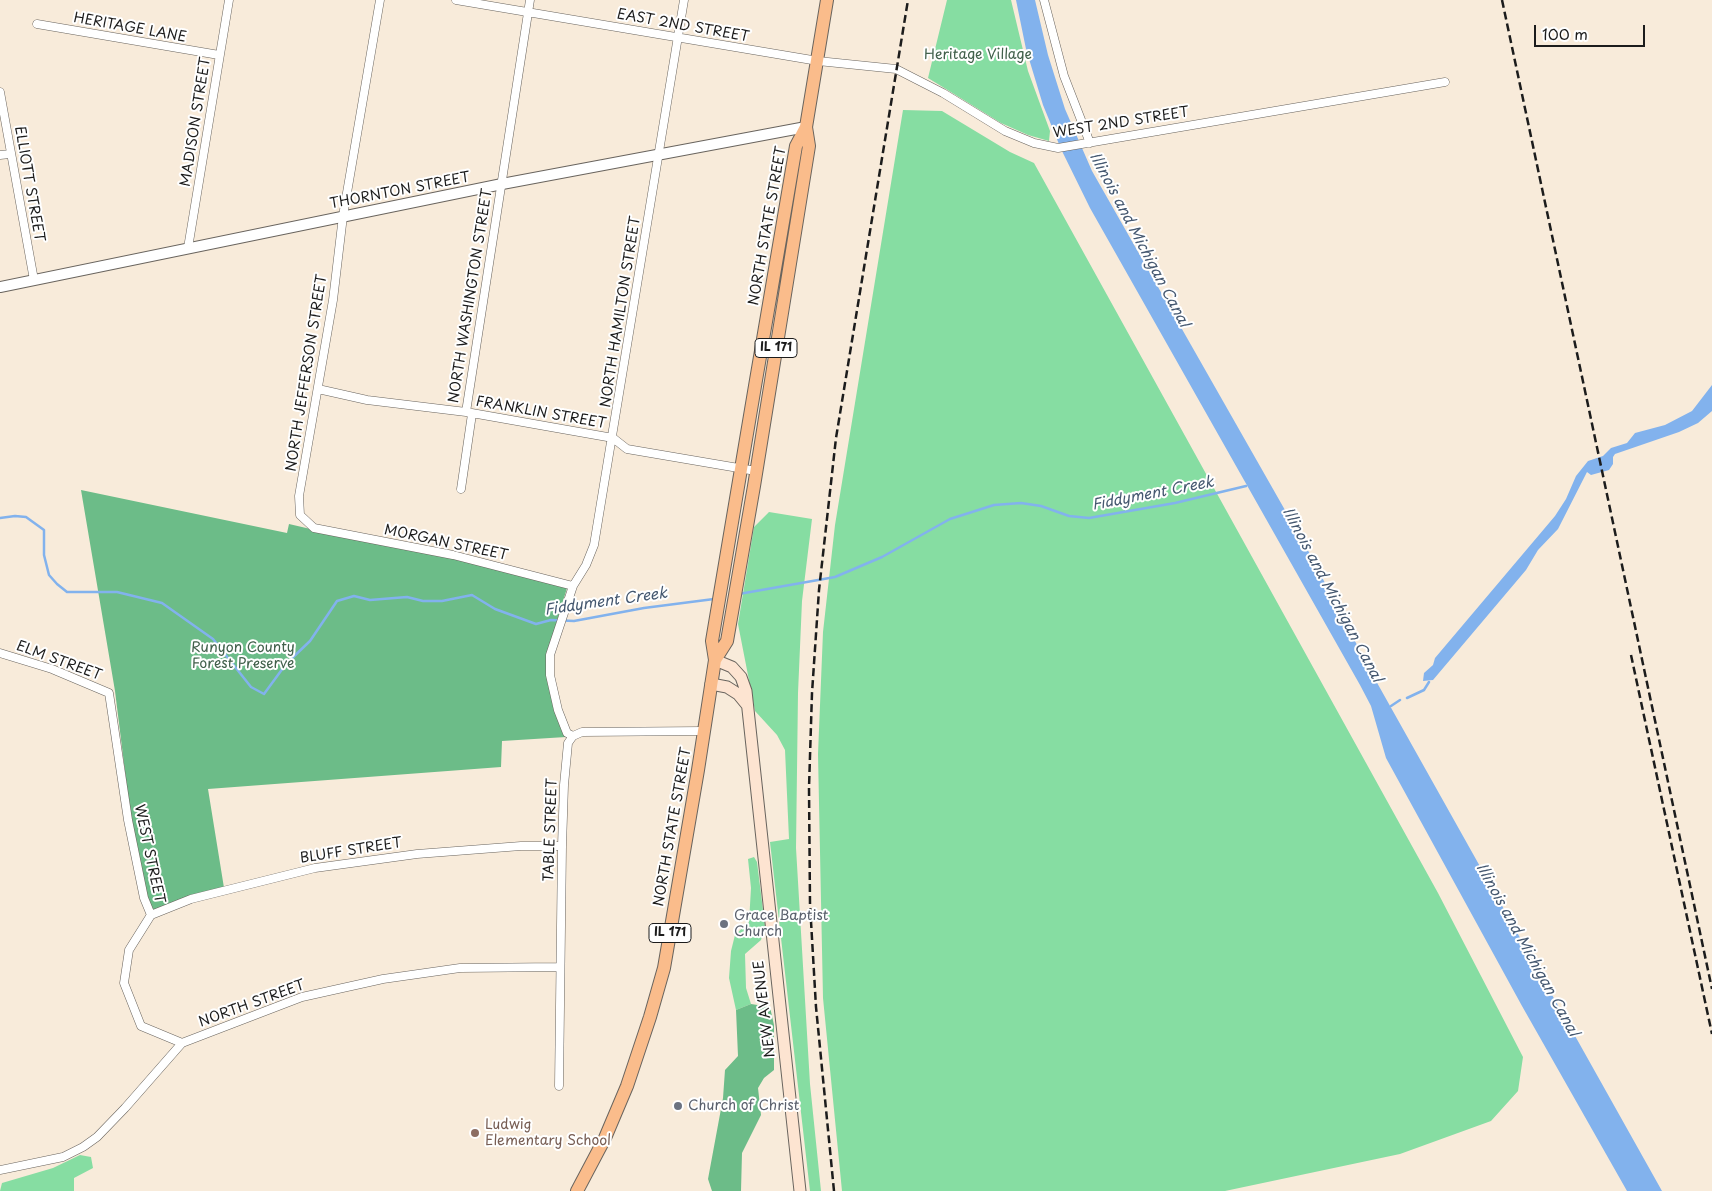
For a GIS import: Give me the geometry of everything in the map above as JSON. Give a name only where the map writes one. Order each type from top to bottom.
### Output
[{"type":"main road","name":"IL 171","points":[[806,127],[827,0]]},
{"type":"main road","name":"NORTH STATE STREET","points":[[577,1191],[620,1103],[650,1017],[666,955],[715,660],[712,642],[741,468],[796,146],[806,127]]},
{"type":"main road","name":"NORTH STATE STREET","points":[[715,660],[726,640],[730,624],[809,146],[806,127]]},
{"type":"main road","name":"NEW AVENUE","points":[[715,660],[732,667],[741,677],[746,690],[746,705],[800,1191]]},
{"type":"main road","points":[[711,684],[727,687],[738,694],[746,705]]},
{"type":"street","name":"MADISON STREET","points":[[188,248],[228,0]]},
{"type":"street","name":"NORTH JEFFERSON STREET","points":[[314,528],[300,515],[299,496],[333,300],[343,216],[380,0]]},
{"type":"street","name":"EAST 2ND STREET","points":[[456,0],[818,61]]},
{"type":"street","name":"NORTH WASHINGTON STREET","points":[[461,489],[469,413],[530,0]]},
{"type":"street","name":"NORTH HAMILTON STREET","points":[[572,586],[586,565],[594,545],[660,155],[684,0]]},
{"type":"street","points":[[1044,0],[1064,76],[1090,143]]},
{"type":"street","name":"HERITAGE LANE","points":[[37,24],[219,55]]},
{"type":"street","name":"WEST 2ND STREET","points":[[818,61],[896,69],[943,93],[1005,131],[1034,143],[1058,148],[1445,82]]},
{"type":"street","name":"ELLIOTT STREET","points":[[0,92],[34,280]]},
{"type":"street","name":"THORNTON STREET","points":[[0,287],[502,184],[806,127]]},
{"type":"street","points":[[0,156],[10,154]]},
{"type":"street","name":"FRANKLIN STREET","points":[[318,389],[367,400],[469,413],[613,438],[627,449],[756,470]]},
{"type":"street","name":"MORGAN STREET","points":[[314,528],[453,555],[572,586]]},
{"type":"street","points":[[572,586],[550,655],[550,675],[567,733],[573,736],[582,732],[704,731]]},
{"type":"street","name":"ELM STREET","points":[[0,653],[52,669],[110,693]]},
{"type":"street","name":"WEST STREET","points":[[110,693],[128,820],[144,898],[151,916],[130,950],[124,983],[141,1026],[182,1043]]},
{"type":"street","name":"TABLE STREET","points":[[560,1086],[560,967],[564,784],[568,743],[573,736]]},
{"type":"street","name":"BLUFF STREET","points":[[151,916],[191,899],[315,868],[417,854],[521,846],[562,846]]},
{"type":"street","name":"NORTH STREET","points":[[0,1170],[63,1156],[97,1138],[182,1043],[302,997],[383,979],[460,968],[560,967]]},
{"type":"green space","name":"Heritage Village","points":[[947,0],[1011,0],[1028,71],[1050,131],[1049,141],[1028,135],[1001,123],[928,78]]},
{"type":"green space","points":[[903,110],[942,111],[1010,152],[1034,163],[1438,893],[1523,1057],[1518,1091],[1491,1121],[1400,1154],[1225,1191],[842,1191],[823,998],[818,754],[823,632],[835,525]]},
{"type":"green space","name":"Runyon County Forest Preserve","points":[[81,490],[287,533],[289,524],[362,541],[451,557],[567,588],[551,641],[546,670],[553,706],[566,737],[502,741],[501,767],[208,789],[225,894],[191,903],[152,918],[130,812],[115,691]]},
{"type":"green space","points":[[769,512],[812,519],[802,601],[798,693],[796,848],[810,1084],[821,1191],[810,1191],[770,842],[789,839],[785,750],[777,735],[755,711],[738,624],[754,527]]},
{"type":"green space","points":[[754,857],[757,862],[765,926],[761,940],[745,954],[746,988],[751,1004],[736,1010],[729,978],[731,951],[735,935],[749,922],[751,888],[748,859]]},
{"type":"green space","points":[[751,1004],[770,1007],[774,1025],[774,1070],[764,1078],[758,1088],[761,1115],[742,1153],[741,1191],[712,1191],[708,1179],[723,1098],[725,1070],[738,1056],[736,1010]]},
{"type":"green space","points":[[80,1155],[91,1157],[93,1168],[74,1178],[74,1191],[0,1191],[2,1183],[53,1168]]},
{"type":"water","name":"Illinois and Michigan Canal","points":[[1016,0],[1035,0],[1048,55],[1065,109],[1092,171],[1310,554],[1371,672],[1662,1191],[1627,1191],[1522,1006],[1386,758],[1371,706],[1360,685],[1090,208],[1061,149],[1043,105],[1026,49]]},
{"type":"water","points":[[1712,385],[1712,411],[1698,423],[1679,432],[1615,454],[1613,464],[1609,470],[1591,475],[1587,472],[1558,529],[1538,550],[1526,570],[1433,680],[1423,681],[1424,673],[1433,665],[1435,658],[1555,516],[1566,499],[1576,476],[1588,461],[1603,456],[1611,448],[1627,443],[1635,433],[1665,425],[1692,411]]},
{"type":"waterway","name":"Fiddyment Creek","points":[[739,594],[835,577],[882,557],[950,519],[994,505],[1021,503],[1041,506],[1069,516],[1089,518],[1175,503],[1246,486]]},
{"type":"waterway","name":"Fiddyment Creek","points":[[0,518],[26,517],[44,530],[44,555],[49,575],[67,592],[117,592],[162,603],[213,639],[251,687],[264,694],[286,664],[310,641],[337,601],[354,596],[370,600],[407,597],[423,601],[442,601],[472,595],[495,609],[536,624],[551,620],[574,621],[644,608],[714,599]]},
{"type":"waterway","points":[[1407,698],[1424,690],[1429,682]]},
{"type":"waterway","points":[[1391,706],[1400,700]]},
{"type":"railway","points":[[834,1191],[816,1007],[810,904],[809,788],[812,693],[819,590],[836,438],[908,0]]},
{"type":"railway","points":[[1502,0],[1712,989]]},
{"type":"railway","points":[[1631,655],[1712,1034]]},
{"type":"place","name":"Grace Baptist Church","points":[[724,924]]},
{"type":"place","name":"Church of Christ","points":[[678,1106]]},
{"type":"place","name":"Ludwig Elementary School","points":[[475,1133]]}]
